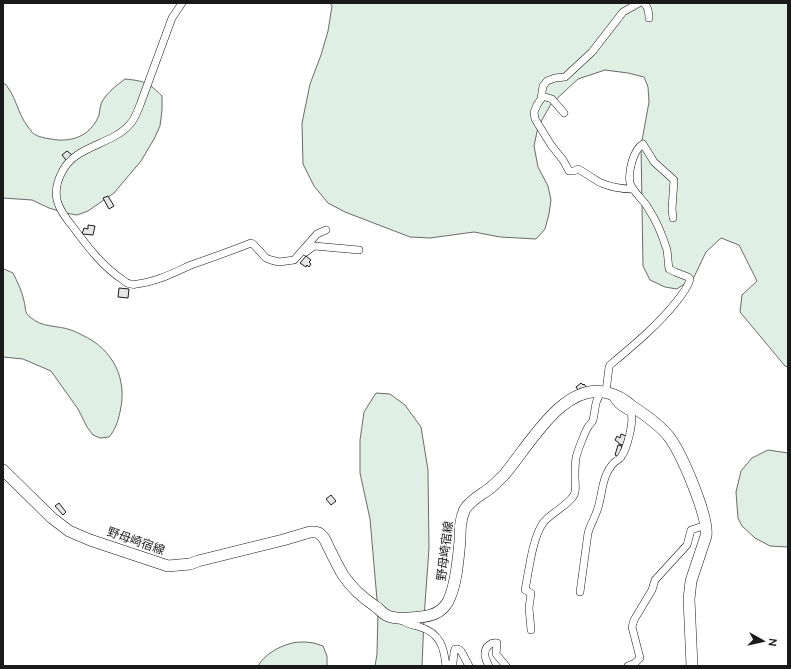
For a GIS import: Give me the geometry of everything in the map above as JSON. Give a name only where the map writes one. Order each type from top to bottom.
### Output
[{"type":"main road","name":"野母崎宿線","points":[[3,470],[52,518],[69,531],[90,540],[168,566],[190,564],[198,560],[283,540],[310,532],[320,533],[343,575],[355,590],[371,604],[388,616],[398,618],[430,615],[437,613],[444,607],[450,598],[455,580],[460,541],[460,524],[466,508],[504,475],[535,434],[556,410],[583,394],[590,392],[606,392]]},
{"type":"main road","points":[[606,392],[623,399],[663,429],[676,448],[699,502],[707,532],[691,581],[689,599],[692,666]]},
{"type":"street","points":[[182,3],[172,18],[140,105],[131,124],[119,134],[78,155],[64,168],[57,182],[56,192],[57,203],[66,219],[100,260],[117,276],[130,284],[142,283],[164,277],[251,243],[266,258],[279,262],[299,258],[314,246],[359,250]]},
{"type":"street","points":[[632,189],[618,189],[600,182],[578,169],[569,171],[535,119],[534,112],[541,99],[546,81],[565,77],[592,52],[623,12],[638,3]]},
{"type":"street","points":[[644,3],[648,10],[649,18]]},
{"type":"street","points":[[542,96],[552,99],[564,113]]},
{"type":"street","points":[[531,630],[529,608],[531,593],[525,590],[534,545],[538,532],[543,523],[573,496],[576,487],[576,456],[588,426],[592,422],[596,399],[606,392],[609,367],[634,346],[667,314],[688,287],[690,280],[688,277],[669,269],[667,252],[662,236],[649,208],[632,189],[630,184],[631,164],[638,148],[643,144],[654,162],[674,180],[672,210],[673,218]]},
{"type":"street","points":[[294,260],[318,234],[326,230]]},
{"type":"street","points":[[580,592],[590,524],[596,514],[601,489],[606,474],[622,456],[632,421],[631,412],[614,401],[606,392]]},
{"type":"street","points":[[628,666],[640,658],[632,627],[634,620],[652,590],[656,580],[687,545],[691,530],[706,525]]},
{"type":"street","points":[[398,618],[431,632],[441,642],[446,665],[453,663],[455,649],[458,649],[461,651],[469,666]]},
{"type":"street","points":[[489,666],[485,652],[488,646],[495,642],[496,654],[506,666]]},
{"type":"green space","points":[[330,3],[788,3],[788,367],[785,366],[740,312],[742,295],[757,281],[739,245],[721,238],[706,252],[694,277],[677,289],[665,287],[650,280],[643,266],[641,146],[649,102],[648,87],[644,77],[605,70],[578,79],[551,104],[538,127],[534,146],[538,167],[548,186],[551,200],[545,229],[536,239],[500,237],[474,232],[430,238],[410,237],[345,212],[328,203],[314,186],[303,164],[302,123],[310,84],[328,31],[332,6]]},
{"type":"green space","points":[[125,79],[145,83],[153,88],[162,96],[162,110],[160,126],[154,139],[141,161],[114,193],[88,211],[77,215],[49,208],[32,200],[3,198],[3,82],[11,92],[24,122],[33,133],[46,138],[65,140],[83,135],[92,127],[99,115],[101,103],[105,97]]},
{"type":"green space","points":[[4,269],[13,273],[25,303],[26,312],[30,317],[40,323],[66,328],[81,334],[102,348],[116,366],[122,388],[122,400],[117,422],[109,437],[100,438],[93,435],[78,409],[51,371],[23,359],[3,357]]},
{"type":"green space","points":[[376,393],[390,394],[405,405],[421,427],[428,470],[429,548],[422,666],[375,666],[377,654],[378,611],[370,519],[360,473],[360,440],[364,412]]},
{"type":"green space","points":[[768,450],[788,453],[788,547],[770,546],[755,538],[742,526],[738,518],[736,492],[741,471],[752,458]]},
{"type":"green space","points":[[305,642],[323,646],[327,656],[327,666],[258,666],[264,658],[276,649],[291,643]]},
{"type":"building","points":[[67,151],[72,155],[66,160],[62,155]]},
{"type":"building","points":[[108,196],[114,206],[109,209],[103,198]]},
{"type":"building","points":[[88,225],[95,226],[93,235],[82,234],[84,228],[88,229]]},
{"type":"building","points":[[306,256],[311,260],[309,262],[311,264],[309,267],[307,265],[306,267],[300,263]]},
{"type":"building","points":[[119,288],[129,289],[128,298],[118,297]]},
{"type":"building","points":[[581,383],[587,388],[582,391],[581,388],[578,390],[576,387]]},
{"type":"building","points":[[621,434],[626,436],[623,445],[619,444],[615,440],[617,436],[620,438]]},
{"type":"building","points":[[618,445],[622,446],[619,457],[615,455]]},
{"type":"building","points":[[331,495],[336,501],[331,505],[326,499]]},
{"type":"building","points":[[59,503],[66,512],[63,515],[55,506]]}]
